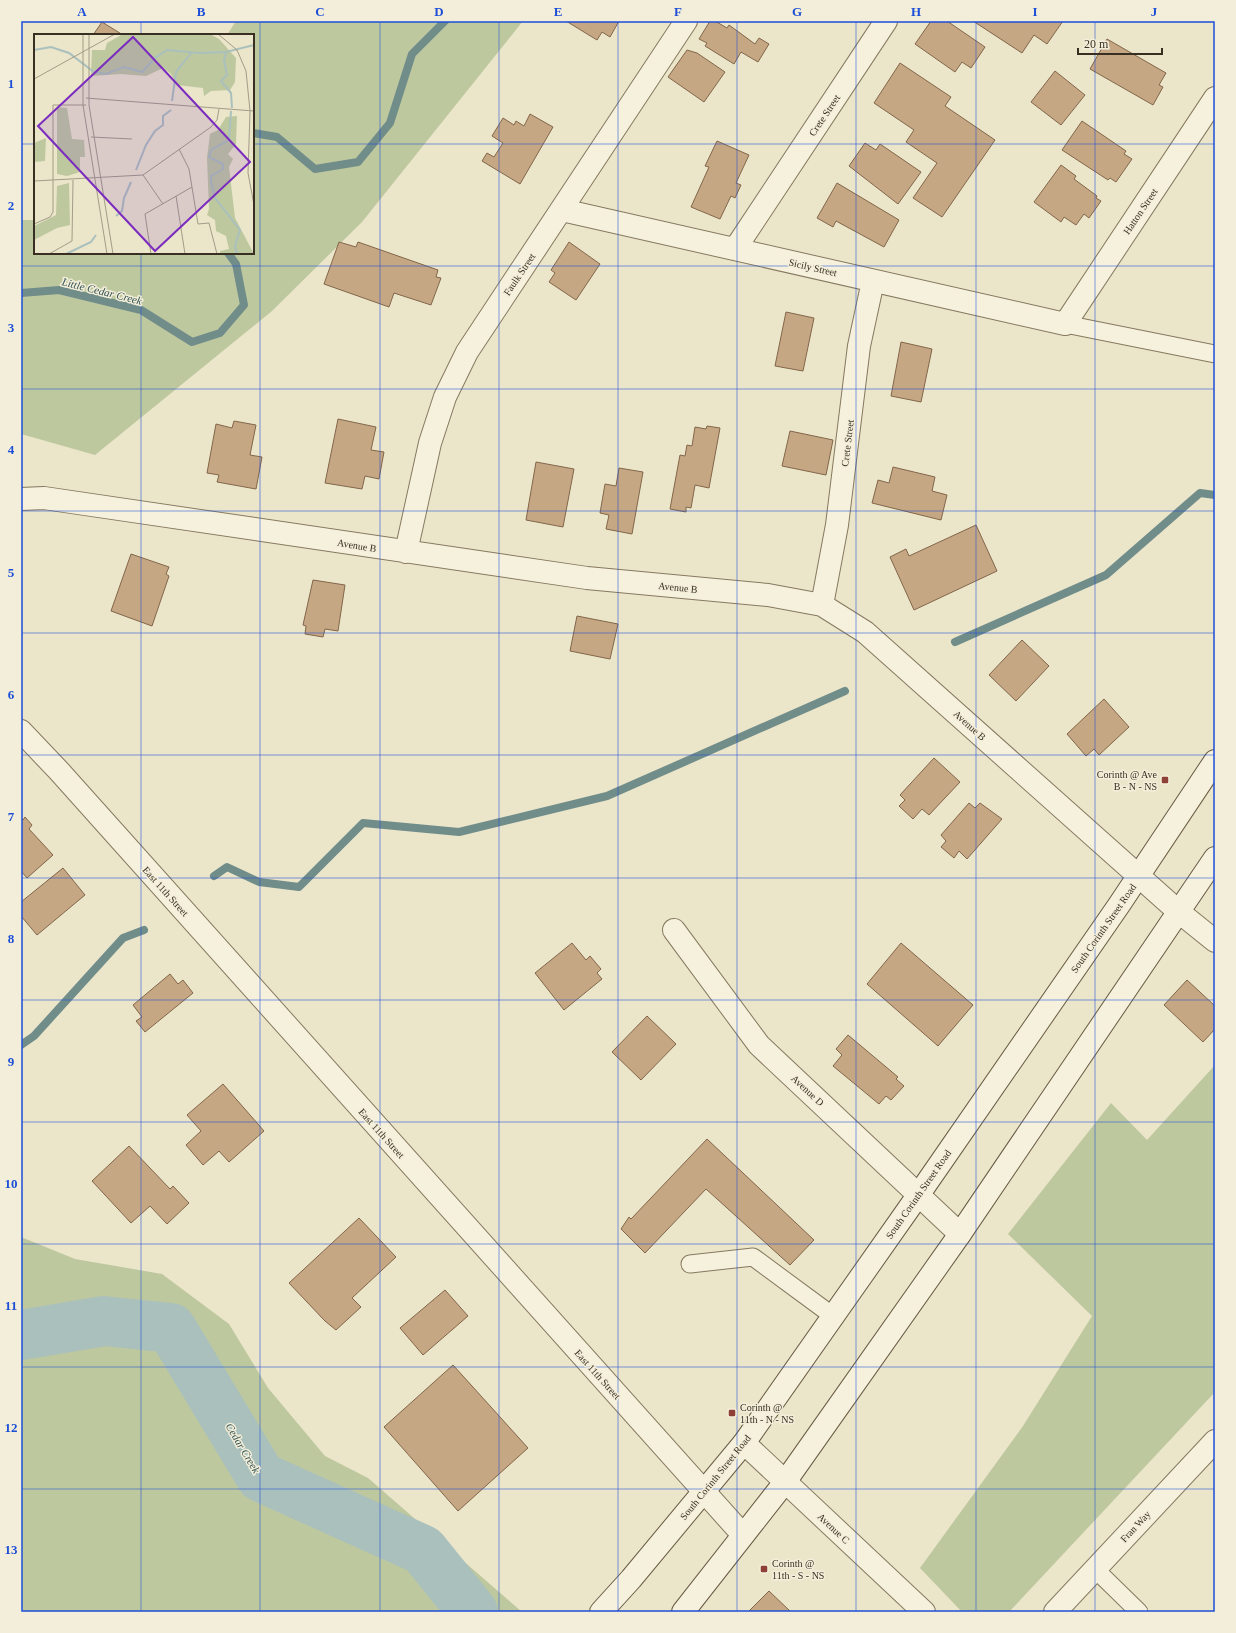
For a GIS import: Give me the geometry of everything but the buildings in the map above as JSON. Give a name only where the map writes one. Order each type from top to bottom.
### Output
[{"type":"street","name":"Faulk Street","points":[[406,552],[430,443],[445,397],[467,352],[686,21]]},
{"type":"street","name":"Crete Street","points":[[735,249],[886,21]]},
{"type":"street","name":"Hatton Street","points":[[1065,324],[1215,98]]},
{"type":"street","name":"Sicily Street","points":[[562,210],[1065,324]]},
{"type":"street","name":"Crete Street","points":[[822,605],[837,526],[859,346],[873,281]]},
{"type":"street","name":"Avenue B","points":[[21,499],[44,498],[587,578],[768,596],[822,605],[865,632],[1179,912],[1215,941]]},
{"type":"street","name":"East 11th Street","points":[[21,731],[64,777],[743,1535]]},
{"type":"street","name":"South Corinth Street Road","points":[[601,1612],[631,1579],[744,1443],[919,1194],[1139,876],[1215,761]]},
{"type":"street","points":[[683,1612],[785,1482],[960,1234],[1215,858]]},
{"type":"street","name":"Avenue D","points":[[674,930],[759,1045],[960,1234]]},
{"type":"street","name":"Fran Way","points":[[1055,1612],[1215,1441]]},
{"type":"street","name":"Avenue C","points":[[744,1443],[924,1612]]},
{"type":"lane","points":[[1065,324],[1215,354]]},
{"type":"lane","points":[[690,1264],[753,1256],[833,1316]]},
{"type":"lane","points":[[1095,1569],[1139,1612]]},
{"type":"green space","points":[[236,21],[523,21],[362,222],[272,311],[95,455],[21,434],[21,220],[34,220],[34,254],[254,254],[254,34],[228,34]]},
{"type":"green space","points":[[1215,1065],[1215,1392],[1009,1612],[962,1612],[920,1568],[1023,1426],[1092,1316],[1008,1234],[1111,1103],[1147,1140]]},
{"type":"green space","points":[[21,1237],[75,1259],[162,1274],[229,1324],[268,1388],[325,1456],[368,1478],[522,1612],[21,1612]]},
{"type":"waterway","name":"Little Cedar Creek","points":[[254,133],[277,137],[315,169],[358,162],[390,123],[412,54],[445,21]]},
{"type":"waterway","name":"Little Cedar Creek","points":[[21,293],[59,290],[141,310],[192,342],[220,333],[244,305],[236,264],[229,254]]},
{"type":"waterway","points":[[955,642],[1106,575],[1200,493],[1215,495]]},
{"type":"waterway","points":[[214,876],[227,867],[259,882],[299,887],[363,823],[459,832],[607,796],[845,691]]},
{"type":"waterway","points":[[21,1045],[34,1036],[123,938],[144,930]]},
{"type":"waterway","name":"Cedar Creek","points":[[21,1335],[104,1321],[171,1328],[261,1477],[423,1550],[473,1612]]},
{"type":"place","name":"Corinth @ Ave B - N - NS","points":[[1165,780]]},
{"type":"place","name":"Corinth @ 11th - N - NS","points":[[732,1413]]},
{"type":"place","name":"Corinth @ 11th - S - NS","points":[[764,1569]]}]
